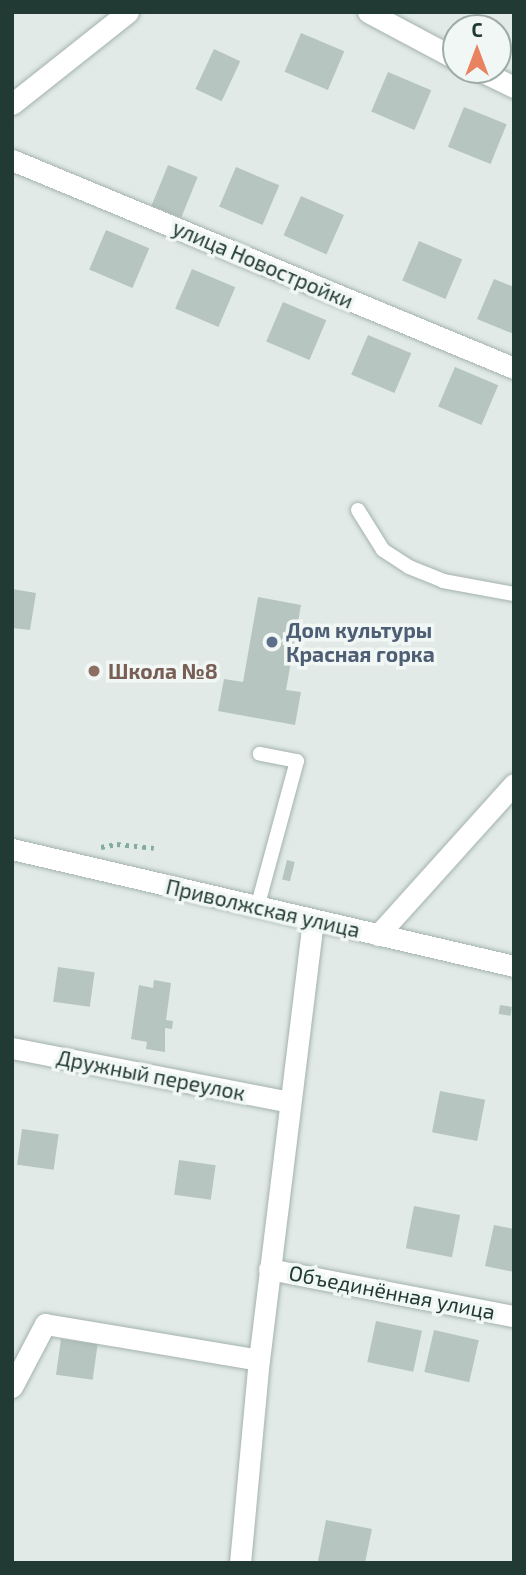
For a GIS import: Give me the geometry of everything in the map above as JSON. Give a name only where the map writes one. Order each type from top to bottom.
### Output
[{"type":"street","points":[[12,104],[128,12]]},
{"type":"street","points":[[368,12],[442,52]]},
{"type":"street","name":"улица Новостройки","points":[[12,160],[514,368]]},
{"type":"street","points":[[378,935],[514,784]]},
{"type":"street","name":"Приволжская улица","points":[[12,849],[514,966]]},
{"type":"street","points":[[240,1563],[269,1269],[313,921]]},
{"type":"street","name":"Дружный переулок","points":[[12,1048],[289,1102]]},
{"type":"street","name":"Объединённая улица","points":[[269,1269],[514,1316]]},
{"type":"street","points":[[12,1387],[45,1324],[259,1360]]},
{"type":"lane","points":[[358,510],[383,550],[409,568],[443,580],[514,594]]},
{"type":"lane","points":[[257,908],[297,761],[260,754]]},
{"type":"building","points":[[301,33],[344,51],[328,90],[285,72]]},
{"type":"building","points":[[214,49],[240,61],[222,101],[195,89]]},
{"type":"building","points":[[388,72],[431,90],[414,130],[371,112]]},
{"type":"building","points":[[464,107],[507,124],[491,164],[448,147]]},
{"type":"building","points":[[168,165],[198,177],[181,218],[152,206]]},
{"type":"building","points":[[236,167],[279,185],[262,225],[219,207]]},
{"type":"building","points":[[301,196],[344,215],[326,254],[284,235]]},
{"type":"building","points":[[106,230],[149,248],[132,288],[89,270]]},
{"type":"building","points":[[419,241],[462,259],[445,299],[402,281]]},
{"type":"building","points":[[192,269],[235,287],[218,327],[175,309]]},
{"type":"building","points":[[494,279],[514,287],[514,334],[477,319]]},
{"type":"building","points":[[283,302],[326,320],[309,360],[266,342]]},
{"type":"building","points":[[368,335],[411,353],[394,393],[351,375]]},
{"type":"building","points":[[455,367],[498,385],[481,425],[438,407]]},
{"type":"building","points":[[12,589],[36,593],[30,630],[12,628]]},
{"type":"building","name":"Дом культуры Красная горка","points":[[258,597],[301,605],[286,690],[301,692],[295,725],[218,711],[224,679],[243,682]]},
{"type":"building","points":[[287,860],[295,862],[290,881],[282,879]]},
{"type":"building","points":[[58,967],[95,972],[90,1007],[53,1002]]},
{"type":"building","points":[[154,980],[171,983],[166,1020],[173,1021],[172,1029],[165,1028],[165,1052],[146,1049],[147,1042],[131,1039],[139,985],[153,988]]},
{"type":"building","points":[[500,1005],[512,1007],[510,1016],[499,1014]]},
{"type":"building","points":[[440,1091],[485,1100],[477,1141],[432,1132]]},
{"type":"building","points":[[22,1129],[59,1134],[54,1170],[17,1165]]},
{"type":"building","points":[[179,1160],[216,1165],[211,1200],[174,1195]]},
{"type":"building","points":[[414,1206],[460,1215],[452,1257],[406,1248]]},
{"type":"building","points":[[494,1225],[514,1229],[514,1272],[485,1266]]},
{"type":"building","points":[[376,1321],[422,1331],[413,1372],[367,1362]]},
{"type":"building","points":[[434,1330],[479,1340],[469,1382],[424,1372]]},
{"type":"building","points":[[61,1339],[98,1344],[93,1380],[56,1375]]},
{"type":"building","points":[[326,1520],[372,1529],[365,1563],[318,1561]]},
{"type":"place","name":"Дом культуры Красная горка","points":[[272,642]]},
{"type":"place","name":"Школа №8","points":[[94,671]]}]
